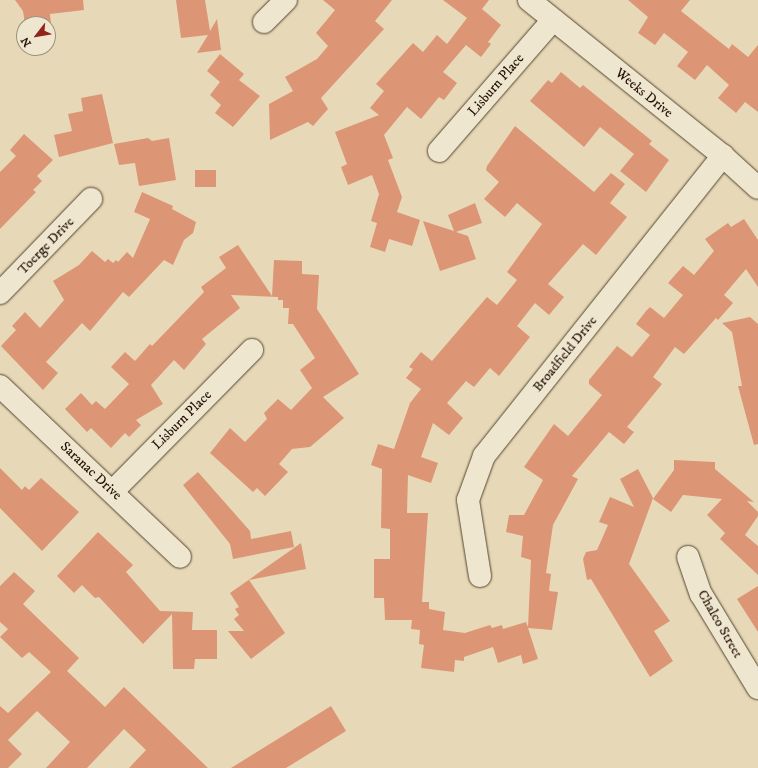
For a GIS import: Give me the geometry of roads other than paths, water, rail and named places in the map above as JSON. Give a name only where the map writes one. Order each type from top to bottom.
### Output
[{"type":"street","points":[[264,22],[286,0]]},
{"type":"street","name":"Weeks Drive","points":[[529,0],[724,156],[758,188]]},
{"type":"street","name":"Lisburn Place","points":[[439,151],[554,20]]},
{"type":"street","name":"Broadfield Drive","points":[[480,576],[468,500],[484,456],[724,156]]},
{"type":"street","name":"Toerge Drive","points":[[0,293],[92,199]]},
{"type":"street","name":"Lisburn Place","points":[[113,491],[252,350]]},
{"type":"street","name":"Saranac Drive","points":[[0,386],[113,491],[180,557]]},
{"type":"street","name":"Chalco Street","points":[[688,557],[700,594],[758,688]]}]
